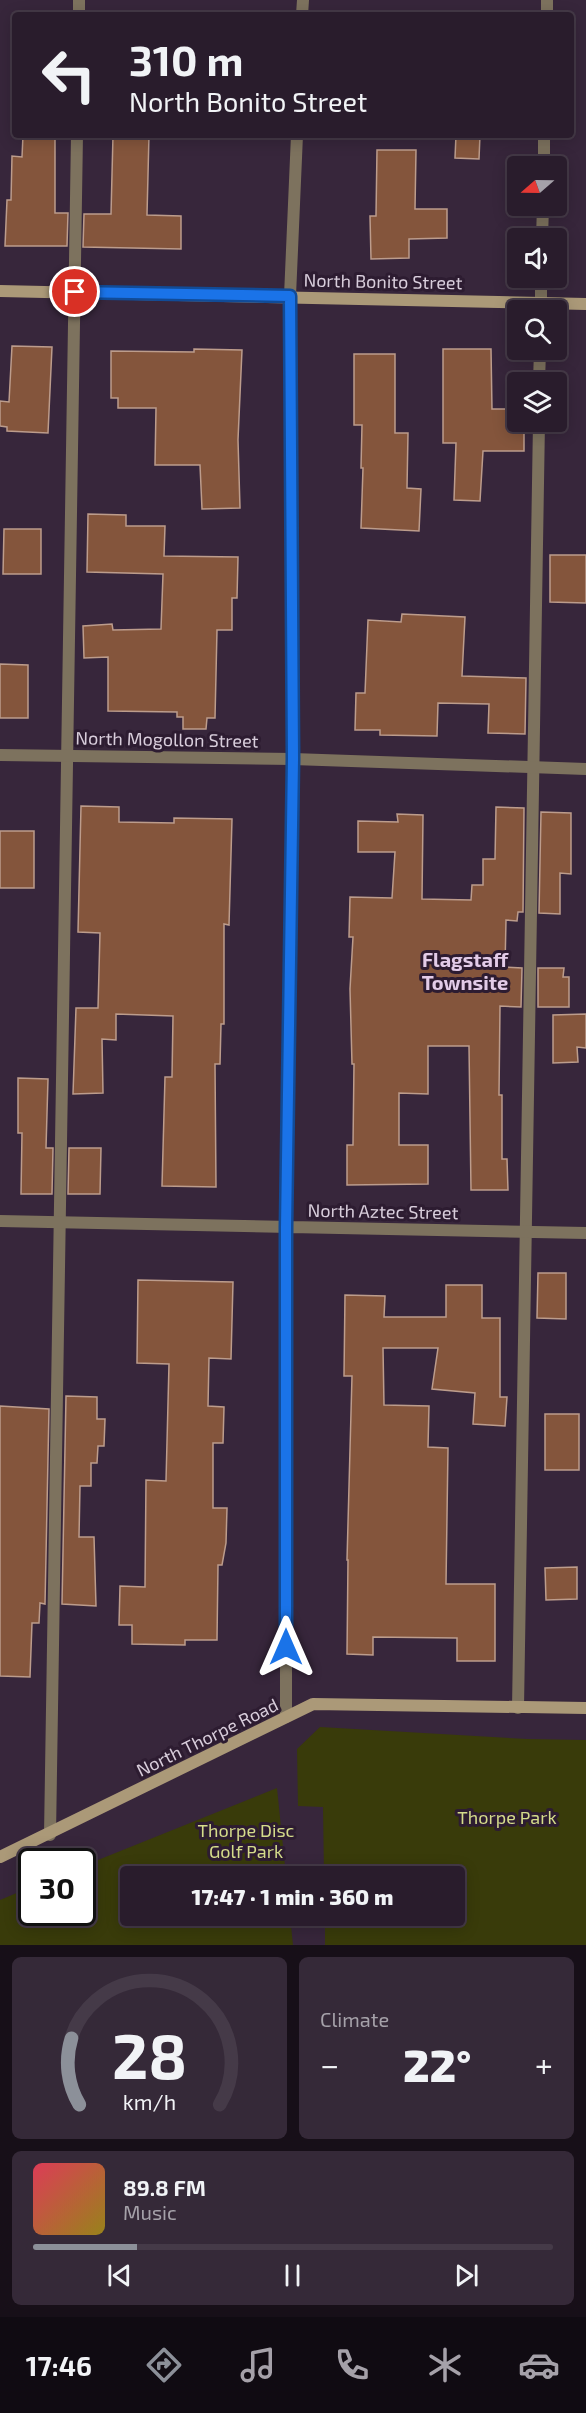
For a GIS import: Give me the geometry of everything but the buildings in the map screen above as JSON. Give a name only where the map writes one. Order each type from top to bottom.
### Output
[{"type":"street","points":[[50,1835],[77,138]]},
{"type":"street","points":[[286,1717],[286,1227],[293,759],[290,296],[297,138]]},
{"type":"street","points":[[544,138],[544,156]]},
{"type":"street","name":"North Bonito Street","points":[[0,291],[290,296],[507,306]]},
{"type":"street","name":"North Bonito Street","points":[[567,305],[586,304]]},
{"type":"street","points":[[518,1708],[538,432]]},
{"type":"street","name":"North Mogollon Street","points":[[0,754],[293,759],[586,769]]},
{"type":"street","name":"North Aztec Street","points":[[0,1221],[586,1233]]},
{"type":"street","name":"North Thorpe Road","points":[[0,1857],[50,1835],[313,1704],[586,1708]]},
{"type":"green space","name":"Thorpe Park","points":[[320,1727],[527,1739],[586,1740],[586,1945],[325,1945],[325,1926],[465,1926],[465,1866],[324,1866],[323,1807],[298,1806],[297,1749]]},
{"type":"green space","name":"Thorpe Disc Golf Park","points":[[277,1788],[285,1866],[120,1866],[120,1926],[291,1926],[293,1945],[0,1945],[0,1900],[18,1892],[18,1926],[96,1926],[96,1861]]},
{"type":"district","name":"Flagstaff Townsite","points":[[465,970]]},
{"type":"route","points":[[75,292],[290,296],[293,759],[286,1227],[286,1647]]}]
